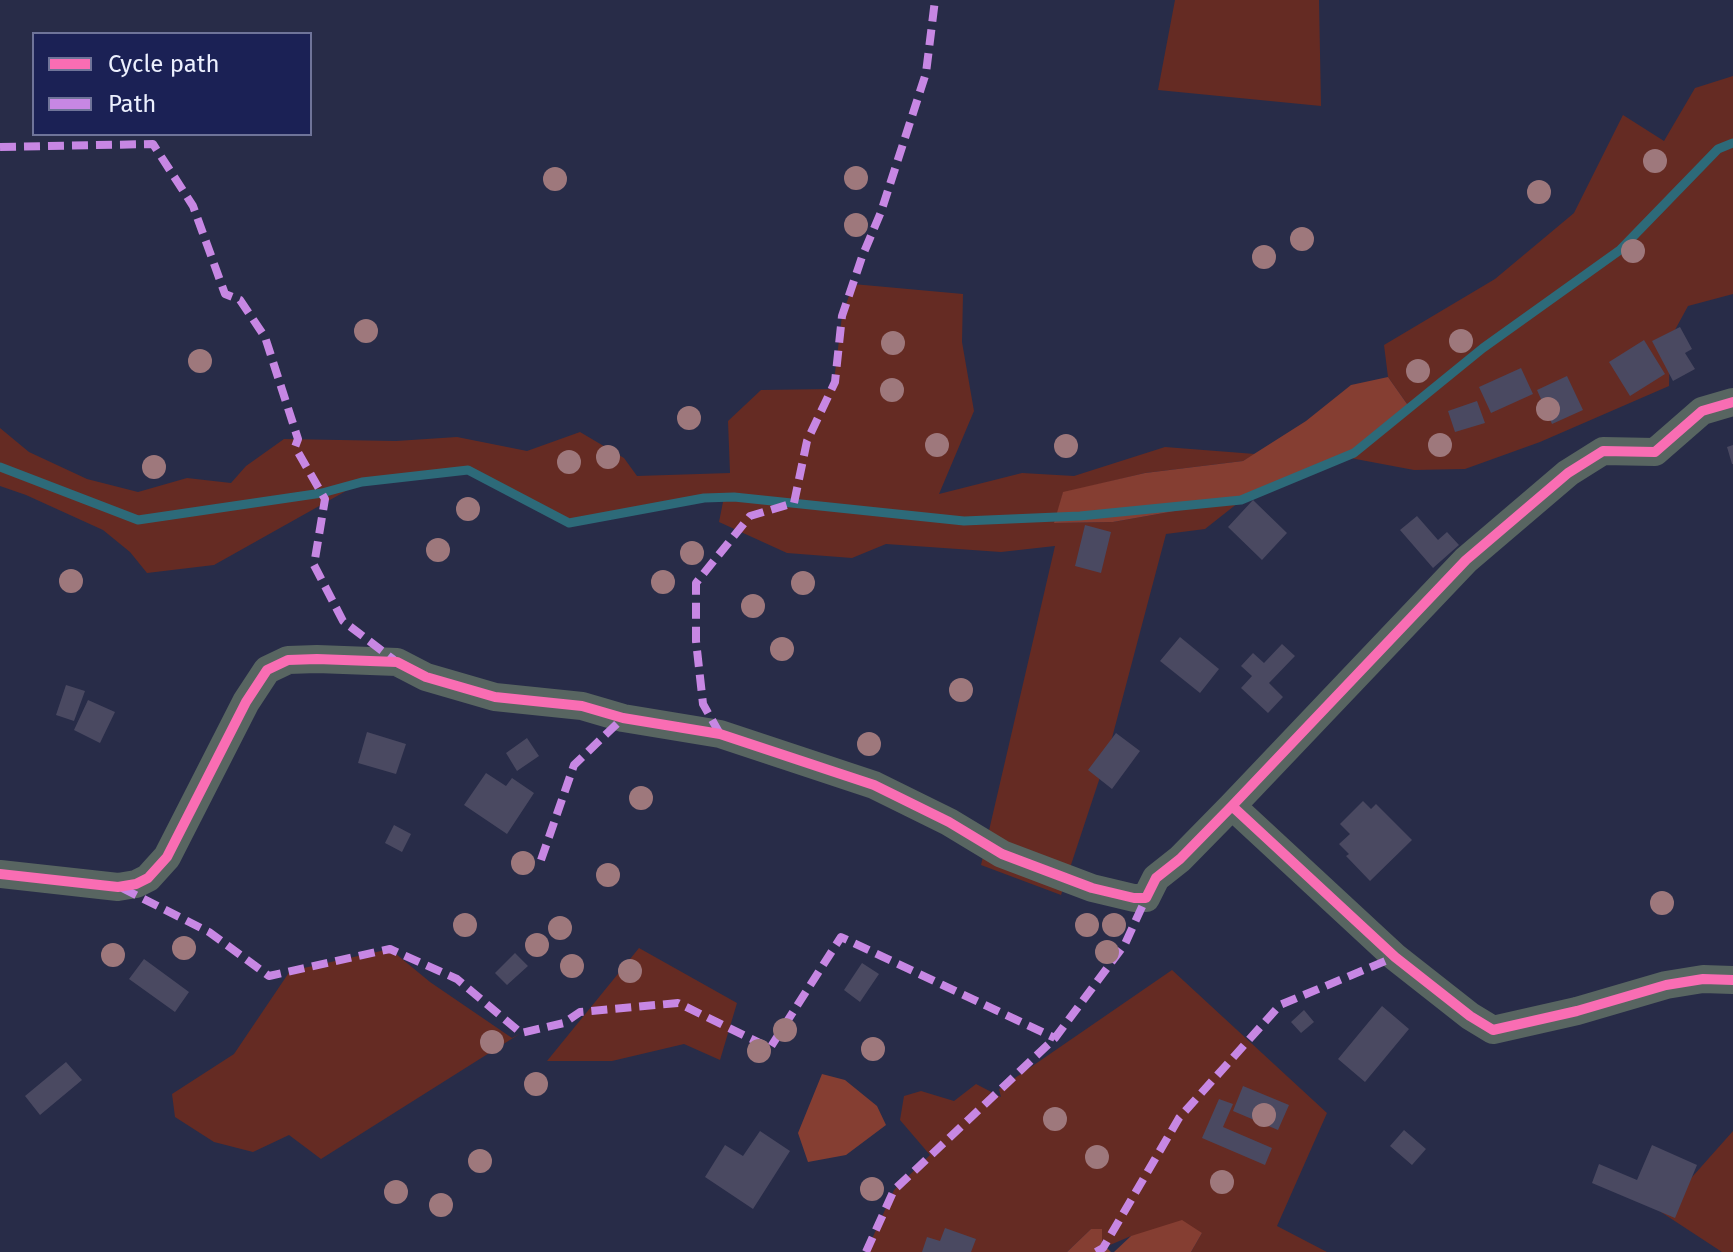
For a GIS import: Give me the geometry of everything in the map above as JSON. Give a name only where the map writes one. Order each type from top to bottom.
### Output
[{"type":"street","points":[[0,874],[118,887],[148,878],[167,857],[246,702],[267,670],[288,660],[397,662],[426,677],[495,697],[582,706],[623,718],[720,734],[874,785],[949,822],[1002,854],[1092,888],[1146,898],[1156,878],[1180,859],[1232,806],[1466,560],[1568,473],[1603,451],[1655,452],[1702,411],[1733,402]]},
{"type":"street","points":[[1232,806],[1395,957],[1470,1016],[1493,1030],[1577,1011],[1676,983],[1703,979],[1733,980]]},
{"type":"shaded area","points":[[1175,0],[1319,0],[1321,106],[1158,90]]},
{"type":"shaded area","points":[[1733,76],[1733,294],[1688,306],[1670,339],[1669,386],[1540,442],[1465,469],[1414,470],[1345,457],[1412,411],[1388,377],[1384,345],[1495,279],[1574,213],[1623,115],[1664,141],[1695,88]]},
{"type":"shaded area","points":[[853,284],[963,294],[962,342],[974,411],[939,494],[1022,473],[1074,476],[1165,447],[1255,454],[1243,461],[1145,473],[1063,493],[1055,523],[1113,522],[1243,499],[1205,529],[1166,534],[1108,753],[1061,895],[981,865],[1055,546],[1001,552],[886,544],[852,558],[787,553],[719,522],[724,497],[569,523],[468,470],[362,482],[214,565],[147,573],[130,552],[103,530],[0,486],[0,428],[29,452],[87,479],[138,492],[187,478],[231,483],[246,466],[284,439],[396,441],[457,437],[527,451],[580,432],[624,458],[637,476],[730,473],[728,421],[761,390],[833,389],[842,316]]},
{"type":"shaded area","points":[[1388,377],[1412,411],[1345,457],[1243,499],[1113,522],[1054,523],[1063,492],[1145,473],[1243,461],[1306,421],[1351,385]]},
{"type":"shaded area","points":[[639,948],[737,1003],[720,1060],[684,1044],[612,1061],[547,1061]]},
{"type":"shaded area","points":[[390,949],[430,982],[512,1038],[521,1033],[321,1159],[289,1135],[253,1152],[214,1142],[175,1117],[172,1094],[234,1054],[290,971]]},
{"type":"shaded area","points":[[1172,970],[1327,1113],[1277,1226],[1327,1252],[1191,1252],[1202,1233],[1131,1236],[1103,1248],[1091,1229],[1067,1252],[866,1252],[894,1190],[930,1155],[900,1120],[904,1096],[921,1091],[954,1101],[976,1084],[1001,1097],[999,1089]]},
{"type":"shaded area","points":[[822,1074],[845,1080],[877,1106],[886,1125],[846,1155],[808,1162],[798,1133]]},
{"type":"shaded area","points":[[1733,1131],[1733,1252],[1722,1252],[1661,1212]]},
{"type":"shaded area","points":[[1182,1220],[1202,1233],[1191,1252],[1114,1252],[1131,1236]]},
{"type":"shaded area","points":[[1091,1229],[1102,1229],[1102,1243],[1111,1252],[1067,1252]]},
{"type":"building","points":[[1680,327],[1692,349],[1685,353],[1695,369],[1673,381],[1652,341]]},
{"type":"building","points":[[1644,340],[1665,374],[1630,396],[1609,362]]},
{"type":"building","points":[[1521,368],[1533,394],[1491,413],[1479,387]]},
{"type":"building","points":[[1567,376],[1583,410],[1552,424],[1537,390]]},
{"type":"building","points":[[1477,401],[1485,423],[1455,432],[1448,411]]},
{"type":"building","points":[[1733,445],[1733,464],[1732,464],[1727,447]]},
{"type":"building","points":[[1253,500],[1287,533],[1262,560],[1228,527]]},
{"type":"building","points":[[1417,516],[1438,540],[1447,532],[1459,545],[1433,568],[1400,530]]},
{"type":"building","points":[[1085,525],[1111,532],[1101,573],[1075,566]]},
{"type":"building","points":[[1180,637],[1219,669],[1200,693],[1160,661]]},
{"type":"building","points":[[1282,644],[1295,656],[1269,683],[1283,697],[1268,713],[1241,688],[1252,676],[1241,666],[1253,653],[1264,663]]},
{"type":"building","points":[[66,685],[85,691],[74,721],[56,715]]},
{"type":"building","points":[[88,700],[115,712],[100,743],[74,730]]},
{"type":"building","points":[[367,732],[406,744],[396,774],[358,763]]},
{"type":"building","points":[[1116,733],[1140,751],[1112,789],[1088,770]]},
{"type":"building","points":[[527,738],[539,756],[517,771],[506,753]]},
{"type":"building","points":[[486,773],[506,786],[512,778],[534,793],[507,834],[464,805]]},
{"type":"building","points":[[1363,801],[1371,809],[1376,804],[1412,840],[1370,881],[1339,844],[1350,834],[1340,824]]},
{"type":"building","points":[[394,825],[411,834],[402,852],[385,843]]},
{"type":"building","points":[[515,953],[528,966],[507,985],[495,973]]},
{"type":"building","points":[[144,959],[189,992],[175,1012],[129,979]]},
{"type":"building","points":[[862,963],[879,974],[860,1002],[844,990]]},
{"type":"building","points":[[1382,1006],[1409,1029],[1365,1082],[1338,1059]]},
{"type":"building","points":[[1304,1010],[1314,1022],[1301,1033],[1291,1022]]},
{"type":"building","points":[[66,1062],[82,1080],[40,1115],[25,1096]]},
{"type":"building","points":[[1243,1086],[1289,1105],[1278,1130],[1233,1111]]},
{"type":"building","points":[[1219,1099],[1233,1104],[1223,1127],[1272,1148],[1265,1165],[1202,1138]]},
{"type":"building","points":[[1404,1130],[1426,1149],[1412,1165],[1390,1146]]},
{"type":"building","points":[[760,1131],[790,1151],[753,1209],[705,1177],[725,1145],[743,1156]]},
{"type":"building","points":[[1652,1145],[1697,1165],[1675,1218],[1592,1183],[1599,1164],[1637,1180]]},
{"type":"building","points":[[945,1228],[976,1239],[971,1252],[922,1252],[927,1237],[940,1241]]},
{"type":"waterway","points":[[0,467],[138,520],[322,493],[362,482],[468,470],[569,523],[704,498],[734,497],[964,521],[1080,516],[1241,500],[1354,453],[1483,348],[1620,250],[1718,149],[1733,143]]},
{"type":"marked path","points":[[720,734],[703,704],[696,641],[696,583],[750,516],[794,503],[807,441],[835,382],[842,316],[881,212],[926,73],[935,0]]},
{"type":"marked path","points":[[0,147],[153,144],[193,206],[225,294],[240,300],[265,337],[298,439],[295,447],[325,499],[314,565],[343,621],[394,660]]},
{"type":"marked path","points":[[541,860],[574,765],[623,718]]},
{"type":"marked path","points":[[122,888],[209,932],[269,976],[390,949],[457,979],[521,1033],[564,1023],[580,1012],[678,1003],[770,1048],[841,937],[1055,1038]]},
{"type":"marked path","points":[[866,1252],[894,1190],[1055,1038],[1125,944],[1146,898]]},
{"type":"marked path","points":[[1096,1252],[1103,1248],[1179,1118],[1280,1005],[1395,957]]},
{"type":"cycle path","points":[[0,874],[118,887],[148,878],[167,857],[246,702],[267,670],[288,660],[317,659],[397,662],[426,677],[495,697],[582,706],[623,718],[720,734],[874,785],[949,822],[1002,854],[1092,888],[1146,898],[1156,878],[1180,859],[1232,806],[1466,560],[1568,473],[1603,451],[1655,452],[1702,411],[1733,402]]},
{"type":"cycle path","points":[[1232,806],[1395,957],[1470,1016],[1493,1030],[1577,1011],[1666,985],[1703,979],[1733,980]]}]
